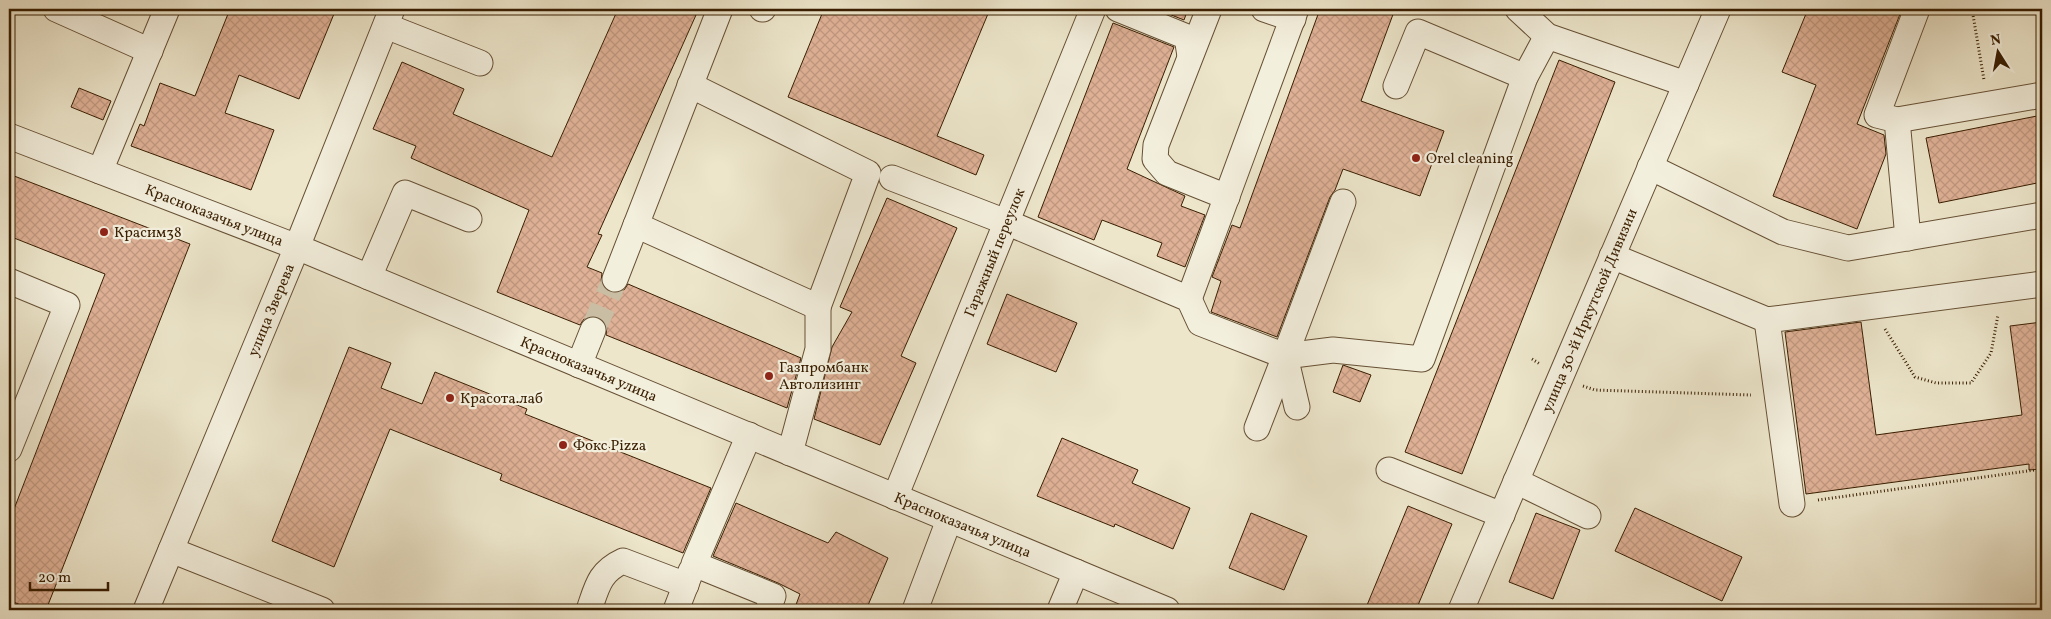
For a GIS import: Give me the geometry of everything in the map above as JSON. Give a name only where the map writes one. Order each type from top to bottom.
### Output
[{"type":"street","points":[[56,9],[150,51]]},
{"type":"street","points":[[100,171],[168,9]]},
{"type":"street","points":[[615,278],[720,9]]},
{"type":"street","name":"Гаражный переулок","points":[[895,497],[1093,9]]},
{"type":"street","points":[[1118,9],[1188,36],[1190,56]]},
{"type":"street","points":[[1208,9],[1156,144],[1155,159],[1167,173],[1227,197]]},
{"type":"street","points":[[1189,300],[1294,14],[1264,9]]},
{"type":"street","points":[[1518,9],[1547,36],[1686,84]]},
{"type":"street","name":"улица 30-й Иркутской Дивизии","points":[[1461,610],[1718,9]]},
{"type":"street","points":[[1917,9],[1877,114],[1897,120],[2042,95]]},
{"type":"street","points":[[389,17],[480,63]]},
{"type":"street","name":"улица Зверева","points":[[146,610],[297,246],[389,17]]},
{"type":"street","points":[[1396,86],[1418,32],[1525,77]]},
{"type":"street","points":[[892,178],[1006,222],[1189,300],[1200,323],[1284,356],[1333,350],[1422,359],[1525,77],[1547,36]]},
{"type":"street","points":[[690,85],[868,173],[818,307],[818,349],[790,453]]},
{"type":"street","points":[[1897,120],[1908,238]]},
{"type":"street","name":"Красноказачья улица","points":[[9,136],[297,246],[1165,610]]},
{"type":"street","points":[[1650,167],[1783,232],[1848,248],[2042,215]]},
{"type":"street","points":[[369,277],[405,193],[469,219]]},
{"type":"street","points":[[1257,428],[1343,202]]},
{"type":"street","points":[[636,225],[818,307]]},
{"type":"street","points":[[1612,256],[1767,320],[1870,305],[2042,284]]},
{"type":"street","points":[[9,281],[67,305],[9,449]]},
{"type":"street","points":[[1767,320],[1792,504]]},
{"type":"street","points":[[579,364],[593,330]]},
{"type":"street","points":[[1284,356],[1296,407]]},
{"type":"street","points":[[676,610],[749,435]]},
{"type":"street","points":[[1389,470],[1502,515]]},
{"type":"street","points":[[1516,481],[1588,516]]},
{"type":"street","points":[[915,610],[950,520]]},
{"type":"street","points":[[171,550],[322,610]]},
{"type":"street","points":[[589,610],[601,578],[612,566],[623,561],[690,574],[774,596],[768,610]]},
{"type":"street","points":[[1060,610],[1076,572]]},
{"type":"path","points":[[1972,9],[1988,105]]},
{"type":"path","points":[[1870,305],[1915,377],[1936,383],[1972,384],[1991,353],[2003,289]]},
{"type":"path","points":[[1532,359],[1577,384],[1595,390],[1749,396],[1777,390]]},
{"type":"path","points":[[1792,504],[2042,469]]},
{"type":"building","points":[[230,9],[336,9],[299,99],[239,75],[225,113],[274,130],[251,190],[131,146],[140,124],[144,126],[160,83],[195,96]]},
{"type":"building","points":[[618,9],[681,9],[696,15],[598,234],[602,235],[587,267],[602,273],[601,282],[609,292],[618,293],[624,290],[628,284],[801,358],[787,408],[606,335],[607,327],[599,317],[590,316],[584,319],[580,325],[497,292],[529,210],[411,158],[416,146],[373,129],[402,62],[464,89],[453,114],[552,157]]},
{"type":"building","points":[[824,9],[990,9],[937,136],[984,155],[976,175],[788,97]]},
{"type":"building","points":[[1156,9],[1188,9],[1184,20]]},
{"type":"building","points":[[1320,9],[1395,9],[1361,101],[1444,131],[1420,196],[1343,169],[1335,190],[1330,197],[1277,337],[1211,312],[1221,281],[1212,277],[1232,225],[1240,228]]},
{"type":"building","points":[[1808,9],[1902,9],[1857,124],[1884,135],[1886,154],[1857,229],[1773,196],[1816,85],[1782,72]]},
{"type":"building","points":[[1113,23],[1174,47],[1127,169],[1185,196],[1181,206],[1205,215],[1185,267],[1157,256],[1162,243],[1102,220],[1094,240],[1038,217]]},
{"type":"building","points":[[1559,60],[1615,82],[1462,474],[1405,452]]},
{"type":"building","points":[[79,88],[111,101],[103,120],[71,107]]},
{"type":"building","points":[[2042,115],[2042,182],[1939,203],[1926,138]]},
{"type":"building","points":[[9,174],[190,244],[46,610],[32,610],[9,600],[9,522],[105,274],[9,236]]},
{"type":"building","points":[[887,198],[957,228],[901,356],[916,363],[880,445],[814,419],[832,347],[852,312],[840,307]]},
{"type":"building","points":[[1007,294],[1077,323],[1056,372],[987,344]]},
{"type":"building","points":[[1861,322],[1876,435],[2022,415],[2010,326],[2042,322],[2042,469],[2029,470],[2029,464],[1806,494],[1785,332]]},
{"type":"building","points":[[349,347],[391,363],[381,388],[422,404],[435,372],[527,409],[525,414],[711,488],[683,553],[500,480],[502,474],[390,429],[334,567],[272,541]]},
{"type":"building","points":[[1343,365],[1371,375],[1360,402],[1333,392]]},
{"type":"building","points":[[1062,438],[1138,470],[1132,483],[1190,508],[1173,549],[1115,524],[1114,527],[1037,496]]},
{"type":"building","points":[[736,503],[828,543],[836,532],[888,558],[866,610],[794,610],[800,594],[713,556]]},
{"type":"building","points":[[1408,506],[1452,524],[1416,610],[1365,610]]},
{"type":"building","points":[[1635,508],[1742,557],[1722,601],[1615,551]]},
{"type":"building","points":[[1251,513],[1307,536],[1284,590],[1229,568]]},
{"type":"building","points":[[1536,513],[1580,530],[1553,599],[1509,582]]},
{"type":"tunnel","points":[[593,330],[615,279]]},
{"type":"place","name":"Orel cleaning","points":[[1416,158]]},
{"type":"place","name":"Красим38","points":[[104,232]]},
{"type":"place","name":"Газпромбанк Автолизинг","points":[[769,376]]},
{"type":"place","name":"Красота.лаб","points":[[450,398]]},
{"type":"place","name":"Фокс Pizza","points":[[563,445]]}]
